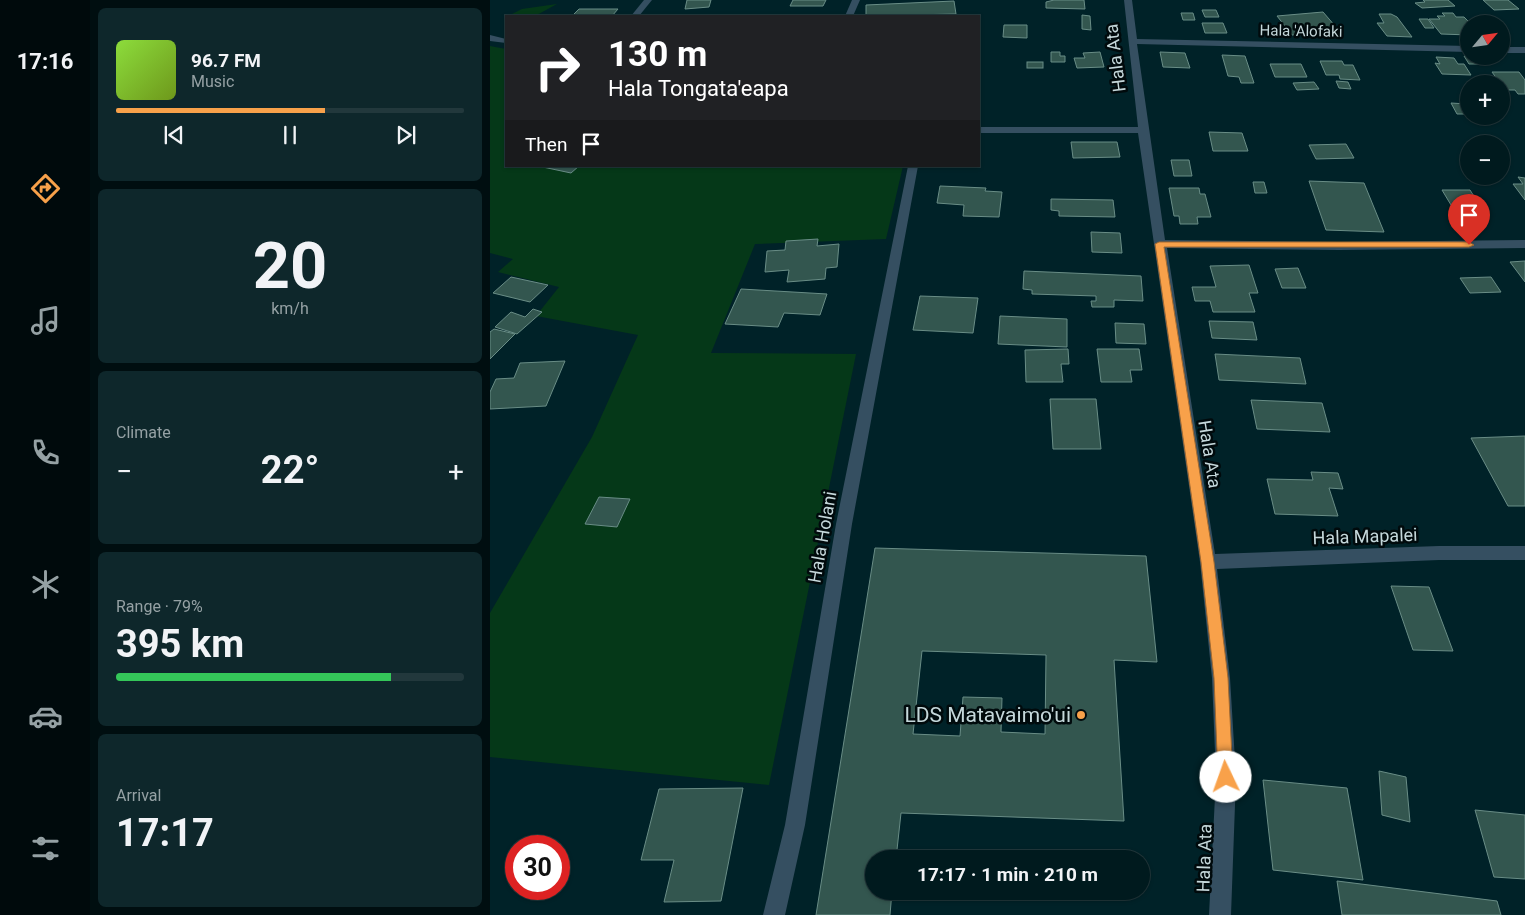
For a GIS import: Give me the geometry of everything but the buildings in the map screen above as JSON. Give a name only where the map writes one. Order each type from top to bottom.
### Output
[{"type":"street","points":[[636,15],[648,0]]},
{"type":"street","points":[[849,15],[856,0]]},
{"type":"street","name":"Hala Ata","points":[[1128,0],[1142,130],[1208,562],[1221,678],[1226,777],[1220,915]]},
{"type":"street","points":[[490,38],[505,41]]},
{"type":"street","name":"Hala 'Alofaki","points":[[1132,41],[1460,49]]},
{"type":"street","points":[[1510,50],[1525,50]]},
{"type":"street","points":[[980,130],[1142,130]]},
{"type":"street","name":"Hala Holani","points":[[774,915],[795,826],[844,524],[913,167]]},
{"type":"street","points":[[1159,244],[1339,246],[1525,244]]},
{"type":"street","name":"Hala Mapalei","points":[[1208,562],[1439,553],[1525,553]]},
{"type":"green space","points":[[557,4],[537,15],[510,15],[522,9]]},
{"type":"green space","points":[[490,46],[505,49],[505,167],[903,167],[886,239],[755,244],[711,353],[856,354],[769,785],[490,757],[490,613],[592,437],[638,335],[536,316],[559,287],[498,272],[513,259],[490,253]]},
{"type":"place","name":"LDS Matavaimo'ui","points":[[1081,715]]},
{"type":"route","points":[[1226,777],[1221,678],[1208,562],[1159,244],[1469,245]]}]
